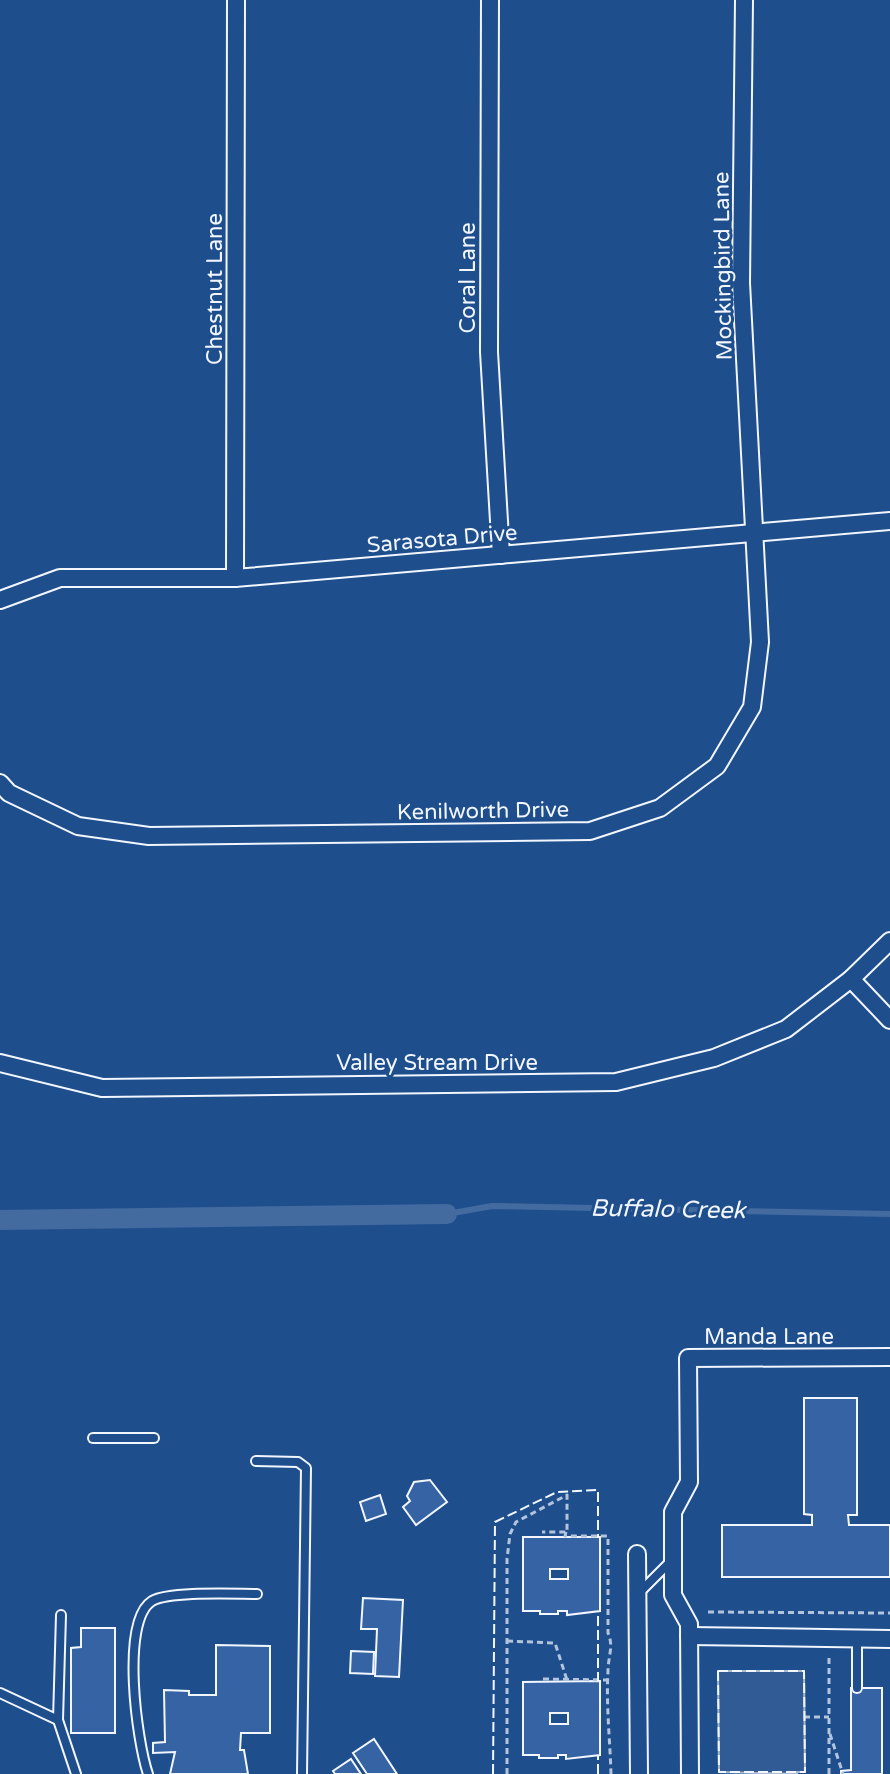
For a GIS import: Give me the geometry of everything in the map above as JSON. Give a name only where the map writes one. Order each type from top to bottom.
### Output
[{"type":"street","name":"Chestnut Lane","points":[[235,578],[236,0]]},
{"type":"street","name":"Coral Lane","points":[[490,0],[489,352],[501,555]]},
{"type":"street","name":"Mockingbird Lane","points":[[744,0],[741,283],[752,532]]},
{"type":"street","name":"Sarasota Drive","points":[[0,600],[60,578],[235,578],[890,521]]},
{"type":"street","name":"Kenilworth Drive","points":[[0,783],[9,793],[78,826],[149,836],[590,831],[660,808],[717,766],[752,707],[760,642],[752,532]]},
{"type":"street","name":"Valley Stream Drive","points":[[0,1063],[102,1088],[616,1082],[714,1058],[786,1029],[851,979],[890,941]]},
{"type":"street","points":[[851,979],[890,1020]]},
{"type":"street","name":"Manda Lane","points":[[690,1774],[689,1624],[673,1595],[673,1512],[689,1482],[688,1358],[890,1357]]},
{"type":"street","points":[[637,1554],[639,1774]]},
{"type":"street","points":[[689,1636],[890,1639]]},
{"type":"lane","points":[[93,1438],[154,1438]]},
{"type":"lane","points":[[256,1461],[298,1462],[306,1468],[302,1774]]},
{"type":"lane","points":[[637,1594],[673,1559]]},
{"type":"lane","points":[[148,1774],[136,1726],[135,1638],[139,1617],[154,1600],[169,1596],[257,1594]]},
{"type":"lane","points":[[61,1615],[58,1720],[76,1774]]},
{"type":"lane","points":[[857,1638],[857,1688]]},
{"type":"lane","points":[[0,1693],[58,1720]]},
{"type":"path","points":[[507,1774],[507,1559],[510,1534],[516,1522],[563,1495],[567,1495],[565,1536],[608,1536],[608,1633],[612,1643],[608,1680],[611,1774]]},
{"type":"path","points":[[542,1532],[566,1532]]},
{"type":"path","points":[[708,1612],[890,1613]]},
{"type":"path","points":[[829,1612],[829,1774]]},
{"type":"path","points":[[507,1641],[555,1643],[567,1680]]},
{"type":"path","points":[[543,1679],[608,1680]]},
{"type":"path","points":[[804,1717],[829,1717]]},
{"type":"path","points":[[829,1731],[843,1774]]},
{"type":"shaded area","points":[[718,1671],[804,1671],[805,1772],[719,1772]]},
{"type":"building","points":[[804,1398],[857,1398],[857,1515],[848,1515],[849,1525],[890,1525],[890,1577],[722,1577],[722,1525],[812,1525],[812,1515],[804,1514]]},
{"type":"building","points":[[430,1480],[447,1502],[416,1525],[403,1507],[410,1501],[407,1496],[414,1482]]},
{"type":"building","points":[[380,1495],[386,1514],[366,1521],[360,1502]]},
{"type":"building","points":[[523,1537],[600,1537],[600,1611],[567,1615],[567,1611],[540,1614],[540,1611],[523,1611]],"holes":[[[550,1569],[568,1569],[568,1579],[550,1579]]]},
{"type":"building","points":[[363,1598],[403,1600],[399,1677],[375,1676],[377,1629],[361,1629]]},
{"type":"building","points":[[81,1628],[115,1628],[115,1733],[71,1733],[71,1648],[81,1647]]},
{"type":"building","points":[[216,1645],[270,1646],[270,1733],[241,1733],[240,1750],[244,1750],[248,1774],[170,1774],[175,1752],[153,1753],[153,1743],[165,1742],[164,1690],[189,1691],[189,1695],[216,1695]]},
{"type":"building","points":[[351,1651],[374,1652],[373,1674],[350,1673]]},
{"type":"building","points":[[600,1681],[600,1755],[566,1759],[566,1755],[539,1758],[539,1755],[523,1755],[523,1682]],"holes":[[[550,1713],[568,1713],[568,1724],[550,1724]]]},
{"type":"building","points":[[851,1688],[882,1688],[882,1774],[841,1774],[841,1771],[851,1770]]},
{"type":"building","points":[[374,1739],[397,1774],[367,1774],[353,1753]]},
{"type":"building","points":[[351,1759],[361,1774],[335,1774],[333,1771]]},
{"type":"waterway","name":"Buffalo Creek","points":[[447,1214],[492,1206],[890,1214]]},
{"type":"waterway","points":[[0,1220],[447,1214]]},
{"type":"fence","points":[[493,1774],[495,1522],[557,1492],[598,1490],[598,1537]]},
{"type":"fence","points":[[598,1611],[598,1682]]},
{"type":"fence","points":[[718,1671],[804,1671],[805,1772],[719,1772],[718,1671]]},
{"type":"fence","points":[[598,1755],[598,1774]]}]
